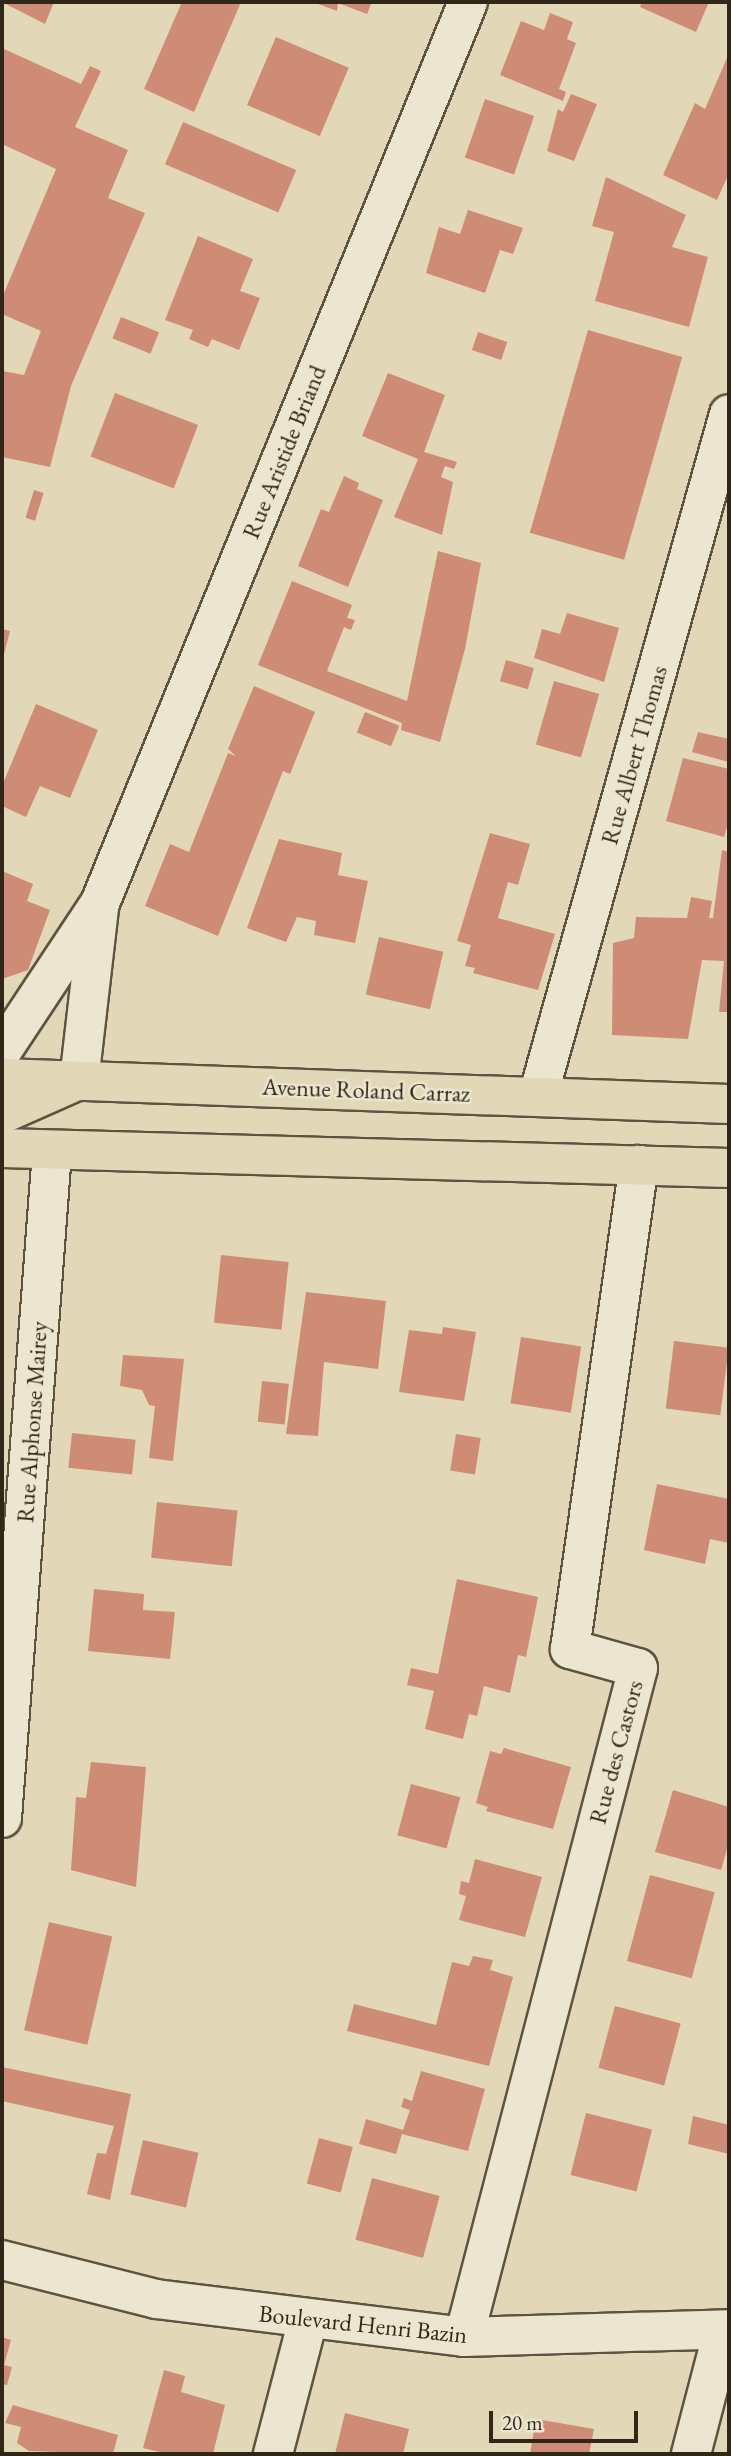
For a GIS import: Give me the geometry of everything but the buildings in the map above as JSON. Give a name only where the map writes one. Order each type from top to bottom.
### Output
[{"type":"main road","name":"Avenue Roland Carraz","points":[[2,1078],[729,1104]]},
{"type":"main road","points":[[2,1114],[79,1081]]},
{"type":"main road","points":[[2,1148],[729,1168]]},
{"type":"street","name":"Rue Aristide Briand","points":[[2,1051],[100,903],[468,2]]},
{"type":"street","name":"Rue Albert Thomas","points":[[538,1096],[729,414]]},
{"type":"street","name":"Rue Aristide Briand","points":[[79,1081],[100,903]]},
{"type":"street","name":"Rue Alphonse Mairey","points":[[2,1818],[52,1151]]},
{"type":"street","name":"Rue des Castors","points":[[464,2337],[638,1668],[570,1649],[639,1165]]},
{"type":"street","name":"Boulevard Henri Bazin","points":[[2,2260],[156,2299],[308,2320],[464,2337],[726,2330]]},
{"type":"street","points":[[273,2454],[308,2320]]},
{"type":"street","points":[[691,2454],[726,2330]]}]
